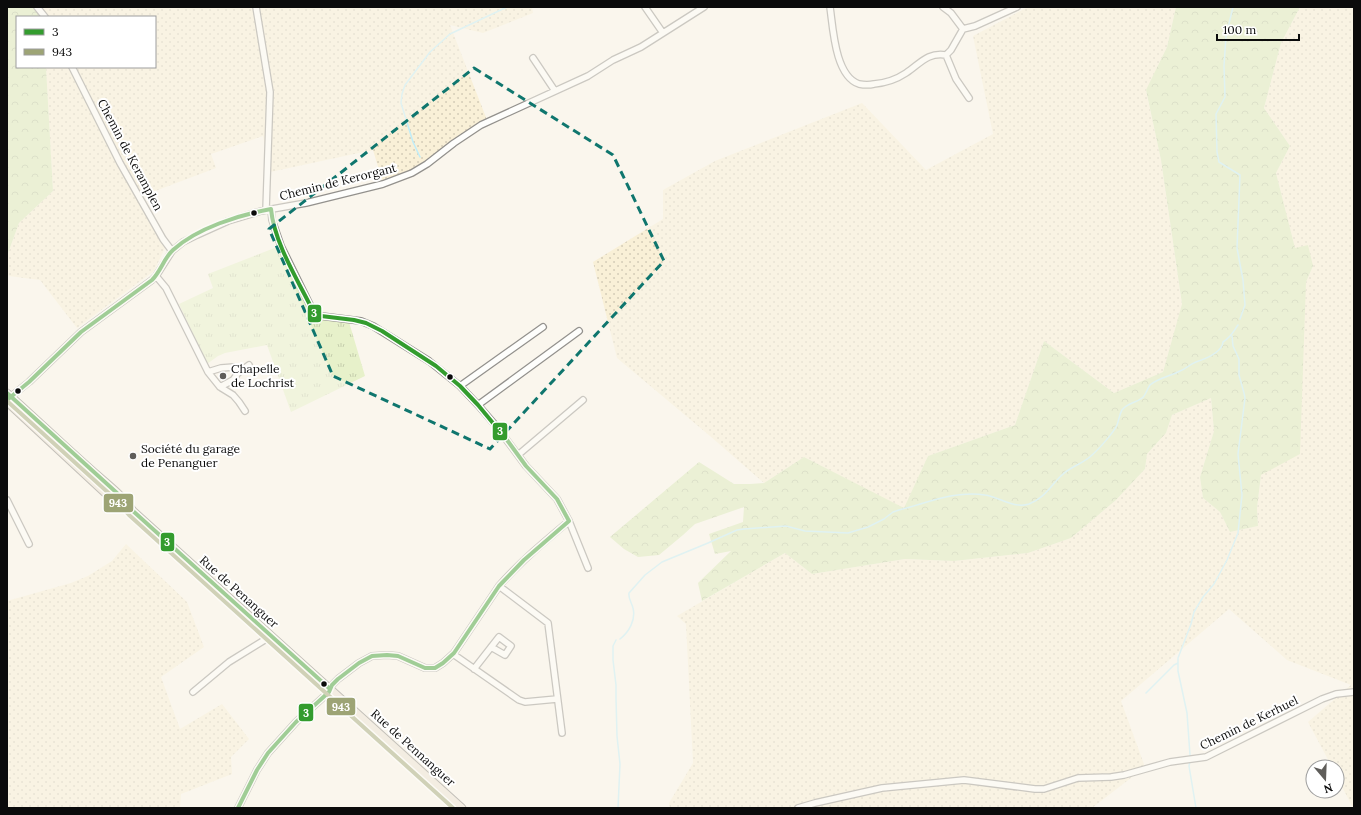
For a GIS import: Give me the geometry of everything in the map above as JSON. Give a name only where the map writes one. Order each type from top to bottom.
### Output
[{"type":"main road","name":"Rue de Penanguer","points":[[8,398],[104,492],[133,511],[330,689]]},
{"type":"main road","name":"Rue de Pennanguer","points":[[330,689],[462,808]]},
{"type":"street","points":[[37,7],[44,16]]},
{"type":"street","points":[[256,7],[270,92],[268,210],[281,246],[314,313],[321,316],[361,321],[369,324],[429,361],[460,386],[478,405],[533,474],[557,499],[570,521],[588,568]]},
{"type":"street","points":[[645,7],[663,33]]},
{"type":"street","name":"Chemin de Kerorgant","points":[[172,251],[190,238],[210,228],[251,214],[313,202],[383,184],[407,176],[420,169],[454,142],[481,125],[588,76],[613,60],[630,53],[704,7]]},
{"type":"street","points":[[830,7],[834,43],[840,61],[849,76],[858,83],[872,84],[886,82],[907,72],[923,59],[940,54],[946,55]]},
{"type":"street","points":[[943,7],[963,28]]},
{"type":"street","points":[[963,28],[975,26],[1017,7]]},
{"type":"street","points":[[946,55],[951,50],[963,28]]},
{"type":"street","points":[[626,58],[630,53]]},
{"type":"street","points":[[946,55],[956,79],[969,98]]},
{"type":"street","points":[[533,58],[555,91]]},
{"type":"street","name":"Chemin de Keramplen","points":[[72,68],[120,163],[163,239],[172,251]]},
{"type":"street","points":[[8,398],[29,382],[81,332],[156,276],[172,251]]},
{"type":"street","points":[[156,276],[166,288],[208,372],[220,387],[239,402],[245,411]]},
{"type":"street","points":[[460,386],[543,327]]},
{"type":"street","points":[[478,405],[579,331]]},
{"type":"street","points":[[220,387],[233,380],[238,373],[249,365]]},
{"type":"street","points":[[208,372],[221,368],[234,367],[238,373]]},
{"type":"street","points":[[518,455],[583,400]]},
{"type":"street","points":[[7,500],[29,544]]},
{"type":"street","points":[[238,808],[257,770],[268,754],[296,722],[328,692],[338,679],[372,656],[398,656],[424,668],[435,668],[443,663],[453,654],[499,586],[520,564],[570,521]]},
{"type":"street","points":[[499,586],[548,623],[562,734]]},
{"type":"street","points":[[193,692],[229,662],[271,636]]},
{"type":"street","points":[[474,669],[491,646]]},
{"type":"street","points":[[453,654],[519,700],[525,702],[557,700]]},
{"type":"street","name":"Chemin de Kerhuel","points":[[798,808],[882,788],[924,785],[955,780],[1044,789],[1078,778],[1111,777],[1170,762],[1206,757],[1289,717],[1322,699],[1336,694],[1354,692]]},
{"type":"highlighted area","points":[[474,68],[613,155],[664,261],[490,449],[333,376],[269,229]]},
{"type":"shaded area","points":[[42,7],[532,7],[533,13],[483,33],[450,25],[487,120],[426,162],[405,173],[382,180],[373,150],[270,172],[263,136],[211,154],[216,168],[142,196],[166,246],[154,271],[77,328],[40,280],[9,276],[7,274],[7,256],[19,223],[53,191],[46,68],[156,68],[156,16],[43,16]]},
{"type":"shaded area","points":[[1028,7],[1176,7],[1167,47],[1146,91],[1161,160],[1182,305],[1163,372],[1114,393],[1044,341],[1015,425],[928,456],[904,509],[804,457],[764,483],[617,358],[593,262],[663,219],[663,190],[715,161],[862,103],[926,170],[993,134],[973,36]]},
{"type":"shaded area","points":[[1300,7],[1354,7],[1354,808],[1345,792],[1345,759],[1328,759],[1308,722],[1351,685],[1287,660],[1229,609],[1121,701],[1145,767],[1092,808],[670,808],[669,803],[693,763],[686,624],[677,616],[785,553],[812,574],[905,559],[954,561],[1028,553],[1071,538],[1116,500],[1145,469],[1147,454],[1166,433],[1172,415],[1211,398],[1214,431],[1200,477],[1203,498],[1220,512],[1230,532],[1258,526],[1257,508],[1261,475],[1306,282],[1313,266],[1295,249],[1276,173],[1290,146],[1264,108],[1281,43]]},
{"type":"shaded area","points":[[126,544],[187,602],[204,647],[161,677],[180,729],[222,704],[249,739],[231,757],[232,774],[181,794],[180,808],[7,808],[7,601],[71,583],[88,576],[112,561]]},
{"type":"green space","points":[[7,7],[42,7],[43,16],[16,16],[16,68],[46,68],[53,191],[19,223],[7,256]]},
{"type":"green space","points":[[1176,7],[1300,7],[1281,43],[1264,108],[1290,146],[1276,173],[1295,248],[1308,245],[1313,266],[1306,282],[1300,454],[1261,475],[1257,508],[1258,526],[1230,532],[1220,512],[1203,498],[1200,477],[1214,431],[1211,398],[1172,415],[1166,433],[1147,454],[1145,469],[1116,500],[1071,538],[1028,553],[954,561],[905,559],[812,574],[785,553],[702,601],[698,583],[731,551],[715,554],[709,534],[743,522],[744,507],[695,524],[659,555],[638,557],[624,549],[610,537],[699,462],[734,484],[750,484],[764,483],[804,457],[904,508],[928,456],[1015,425],[1044,341],[1114,393],[1163,372],[1182,304],[1161,160],[1146,90],[1167,47]]},
{"type":"green space","points":[[277,247],[313,319],[349,322],[365,376],[291,412],[267,345],[225,353],[207,364],[179,304],[213,288],[208,274]]},
{"type":"waterway","points":[[420,157],[413,142],[401,103],[405,85],[430,52],[450,34],[507,7]]},
{"type":"waterway","points":[[1233,7],[1226,36],[1224,66],[1225,97],[1216,114],[1217,152],[1219,162],[1240,175],[1237,248],[1243,280],[1245,305],[1240,319]]},
{"type":"waterway","points":[[7,148],[7,156]]},
{"type":"waterway","points":[[620,639],[629,629],[634,617],[629,593],[645,575],[662,562],[737,530],[786,526],[805,531],[848,533],[868,527],[884,519],[893,512],[942,498],[963,494],[985,495],[1018,505],[1029,504],[1035,501],[1044,495],[1069,469],[1085,461],[1095,452],[1117,425],[1122,410],[1126,406],[1142,398],[1150,385],[1216,352],[1220,349],[1223,342],[1230,336],[1238,325]]},
{"type":"waterway","points":[[1190,755],[1187,713],[1178,671],[1178,658],[1194,612],[1203,597],[1214,584],[1227,560],[1238,533],[1242,495],[1238,454],[1245,398],[1239,375],[1239,359],[1233,346],[1232,336]]},
{"type":"waterway","points":[[616,640],[613,646],[613,660],[616,685],[617,736],[620,764],[618,808]]},
{"type":"waterway","points":[[1146,693],[1174,665],[1178,663]]},
{"type":"waterway","points":[[1190,761],[1189,766],[1196,808]]},
{"type":"transit line","name":"3","points":[[271,209],[273,222],[282,249],[314,313],[321,316],[366,323],[382,331],[436,366],[460,386],[478,405],[526,466],[557,499],[569,521]]},
{"type":"transit line","name":"3","points":[[7,400],[29,382],[81,332],[152,280],[170,253],[183,242],[206,229],[232,219],[271,209]]},
{"type":"transit line","name":"3","points":[[7,393],[117,493],[133,511],[330,689]]},
{"type":"transit line","name":"943","points":[[7,401],[113,497],[129,515],[453,808]]},
{"type":"transit line","name":"3","points":[[238,808],[257,770],[268,753],[296,722],[329,692],[332,685],[338,679],[359,663],[372,656],[398,656],[425,668],[435,668],[443,663],[454,653],[499,586],[524,560],[569,521]]},
{"type":"place","name":"Chapelle de Lochrist","points":[[223,376]]},
{"type":"place","name":"Société du garage de Penanguer","points":[[133,456]]}]
